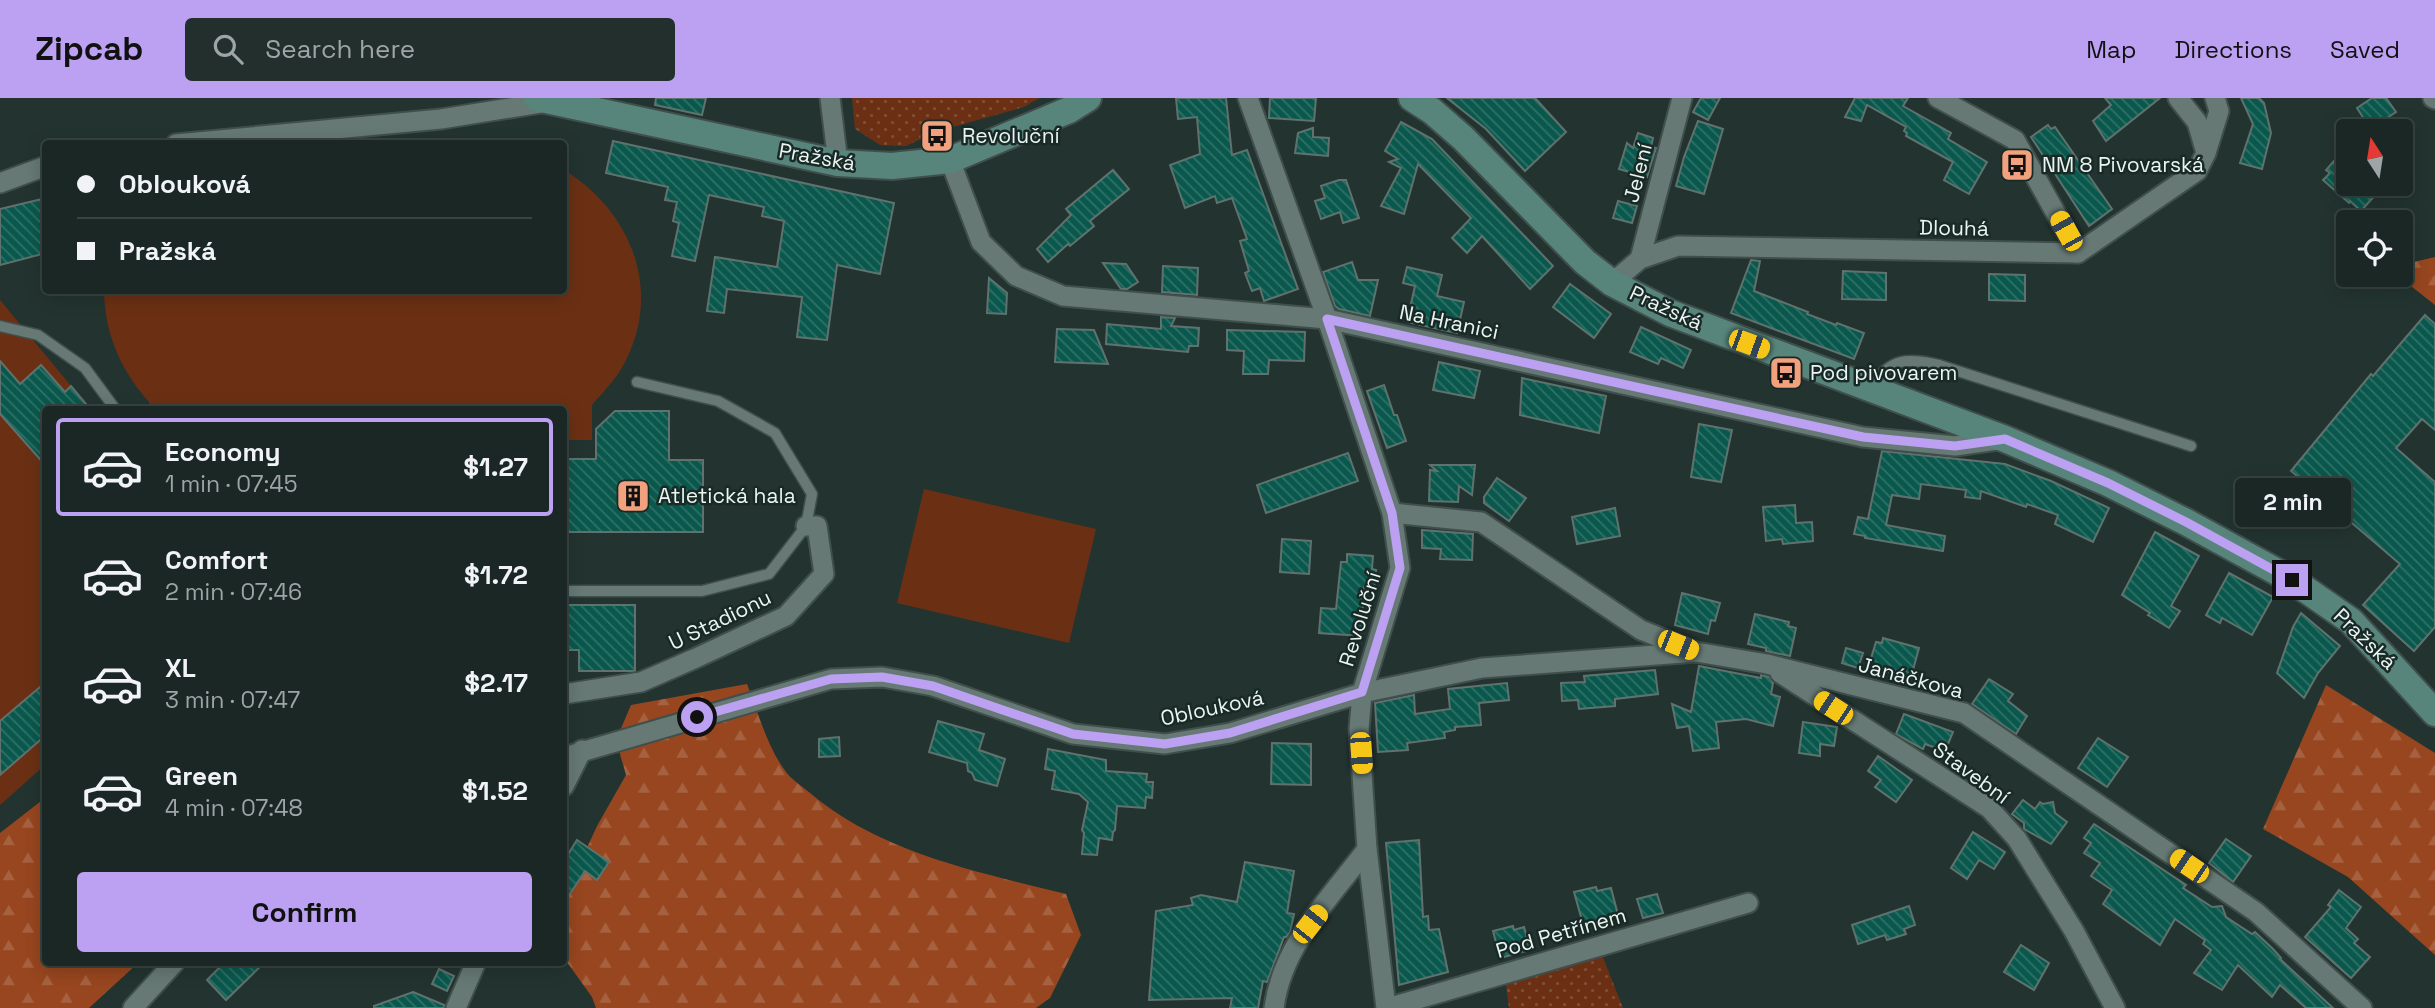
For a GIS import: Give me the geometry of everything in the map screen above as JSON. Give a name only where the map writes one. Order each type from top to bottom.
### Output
[{"type":"main road","name":"Pražská","points":[[1412,98],[1432,111],[1462,138],[1585,262],[1612,283],[1670,313],[2005,439],[2108,483],[2186,522],[2303,587],[2351,621],[2435,713]]},
{"type":"main road","name":"Pražská","points":[[542,100],[838,163],[892,166],[950,160],[1074,102]]},
{"type":"street","points":[[830,98],[838,163]]},
{"type":"street","name":"Revoluční","points":[[1248,98],[1327,319],[1392,513],[1400,568],[1362,692],[1359,729],[1367,849],[1386,1008]]},
{"type":"street","name":"Jelení","points":[[1640,259],[1682,98]]},
{"type":"street","points":[[1938,98],[2015,140],[2078,254],[2197,170],[2206,153],[2219,111],[2215,98]]},
{"type":"street","points":[[2178,98],[2197,122],[2206,153]]},
{"type":"street","points":[[218,140],[441,119],[542,100]]},
{"type":"street","name":"Na Hranici","points":[[950,160],[981,242],[1016,276],[1063,296],[1327,319],[1863,437],[1955,446],[2005,439]]},
{"type":"street","points":[[0,183],[42,167]]},
{"type":"street","name":"Dlouhá","points":[[1612,283],[1640,259],[1678,246],[2078,254]]},
{"type":"street","name":"Janáčkova","points":[[1392,513],[1481,522],[1641,630],[1696,652],[1767,664],[1964,713],[2256,912],[2362,1008]]},
{"type":"street","name":"U Stadionu","points":[[567,694],[640,682],[786,615],[824,574],[817,526],[806,526]]},
{"type":"street","name":"Oblouková","points":[[567,756],[831,679],[882,677],[933,686],[1073,734],[1165,744],[1230,733],[1362,692],[1482,668],[1696,652]]},
{"type":"street","name":"Stavební","points":[[1767,664],[1989,808],[2017,839],[2074,932],[2115,1008]]},
{"type":"street","points":[[567,780],[582,750]]},
{"type":"street","points":[[1275,1008],[1277,988],[1296,943],[1367,849]]},
{"type":"street","name":"Pod Petřínem","points":[[1386,1008],[1748,903]]},
{"type":"street","points":[[132,1008],[171,966]]},
{"type":"street","points":[[456,1008],[474,966]]},
{"type":"lane","points":[[0,326],[38,335],[85,368],[113,406]]},
{"type":"lane","points":[[1870,389],[1880,373],[1894,364],[1912,359],[1939,365],[2191,446]]},
{"type":"lane","name":"U Stadionu","points":[[567,591],[702,591],[769,574],[806,526],[812,494],[775,433],[718,401],[637,382]]},
{"type":"shaded area","points":[[852,98],[1039,98],[1024,107],[938,131],[906,146],[880,145],[855,129]]},
{"type":"shaded area","points":[[567,172],[607,207],[622,229],[634,254],[640,280],[641,307],[636,334],[622,368],[592,405],[592,440],[567,440],[567,406],[149,406],[149,402],[122,364],[111,336],[104,294],[567,294]]},
{"type":"shaded area","points":[[0,300],[88,406],[42,406],[42,768],[0,805]]},
{"type":"shaded area","points":[[924,489],[1096,529],[1069,643],[897,603]]},
{"type":"shaded area","points":[[1602,955],[1623,1008],[1509,1008],[1506,984]]},
{"type":"green space","points":[[2435,257],[2435,305],[2412,287],[2413,262]]},
{"type":"green space","points":[[747,684],[768,741],[786,772],[838,814],[899,846],[932,858],[1066,894],[1081,935],[1050,998],[1036,1008],[596,1008],[592,997],[567,962],[567,891],[597,826],[626,775],[616,740],[631,705]]},
{"type":"green space","points":[[2326,685],[2435,753],[2435,955],[2348,877],[2263,829]]},
{"type":"green space","points":[[42,800],[42,966],[135,966],[89,1008],[0,1008],[0,833]]},
{"type":"building","points":[[656,98],[706,98],[702,115],[655,105]]},
{"type":"building","points":[[1176,98],[1226,98],[1232,155],[1247,150],[1298,289],[1264,301],[1260,288],[1252,291],[1245,273],[1249,271],[1240,241],[1247,239],[1232,198],[1217,203],[1215,196],[1185,208],[1170,165],[1200,154],[1197,117],[1178,119]]},
{"type":"building","points":[[1270,98],[1316,98],[1314,121],[1269,118]]},
{"type":"building","points":[[1447,98],[1535,98],[1566,132],[1525,171],[1486,129]]},
{"type":"building","points":[[1701,98],[1720,98],[1708,120],[1693,112]]},
{"type":"building","points":[[1855,98],[1908,98],[1903,106],[1951,133],[1948,139],[1987,162],[1969,194],[1944,180],[1953,162],[1906,136],[1906,127],[1867,105],[1861,121],[1845,117]]},
{"type":"building","points":[[2105,98],[2160,98],[2106,141],[2093,121],[2111,105]]},
{"type":"building","points":[[2241,98],[2259,98],[2264,103],[2271,133],[2262,169],[2240,163],[2253,124]]},
{"type":"building","points":[[2372,98],[2386,98],[2396,112],[2386,119],[2364,119],[2357,108]]},
{"type":"building","points":[[1698,121],[1723,129],[1704,194],[1676,186]]},
{"type":"building","points":[[1401,122],[1432,139],[1553,266],[1530,289],[1482,236],[1467,253],[1452,238],[1471,218],[1418,164],[1404,214],[1381,206],[1401,168],[1389,162],[1398,159],[1385,151]]},
{"type":"building","points":[[2048,125],[2051,129],[2055,127],[2112,209],[2089,226],[2031,137]]},
{"type":"building","points":[[1313,128],[1313,137],[1329,138],[1328,156],[1295,153],[1298,133]]},
{"type":"building","points":[[1638,133],[1653,138],[1651,147],[1656,148],[1647,177],[1619,169],[1627,143],[1633,148]]},
{"type":"building","points":[[613,141],[894,203],[880,274],[837,265],[827,340],[797,337],[802,297],[727,289],[724,313],[707,311],[715,257],[777,267],[784,221],[762,216],[764,207],[709,195],[695,261],[672,256],[679,223],[673,221],[677,202],[665,200],[668,187],[606,173]]},
{"type":"building","points":[[2336,159],[2336,192],[2323,180],[2330,173],[2326,170]]},
{"type":"building","points":[[1113,170],[1129,189],[1090,221],[1094,226],[1048,262],[1037,249],[1071,215],[1066,209]]},
{"type":"building","points":[[1346,180],[1359,218],[1343,223],[1340,212],[1321,219],[1315,201],[1325,198],[1321,186]]},
{"type":"building","points":[[2341,196],[2374,196],[2362,210],[2350,201],[2349,203]]},
{"type":"building","points":[[42,199],[42,254],[0,265],[0,209]]},
{"type":"building","points":[[1618,201],[1637,206],[1632,223],[1613,218]]},
{"type":"building","points":[[1751,260],[1760,261],[1754,291],[1808,312],[1807,314],[1864,333],[1854,359],[1731,313]]},
{"type":"building","points":[[1352,262],[1358,280],[1378,280],[1370,316],[1335,306],[1323,272]]},
{"type":"building","points":[[1103,263],[1126,264],[1138,282],[1127,289],[1121,289]]},
{"type":"building","points":[[1163,266],[1198,268],[1197,295],[1162,292]]},
{"type":"building","points":[[1407,267],[1442,275],[1437,296],[1464,302],[1457,333],[1407,322],[1415,286],[1403,283]]},
{"type":"building","points":[[1843,271],[1886,273],[1886,300],[1842,299]]},
{"type":"building","points":[[1989,274],[2025,275],[2025,301],[1989,300]]},
{"type":"building","points":[[989,278],[1007,293],[1006,314],[987,313]]},
{"type":"building","points":[[1570,284],[1611,314],[1594,338],[1553,307]]},
{"type":"building","points":[[2425,315],[2435,324],[2435,430],[2422,419],[2396,448],[2435,482],[2435,627],[2414,651],[2363,605],[2400,564],[2291,471],[2371,374],[2373,376]]},
{"type":"building","points":[[1161,317],[1175,318],[1171,326],[1199,328],[1198,346],[1189,346],[1188,352],[1106,344],[1107,324],[1161,329]]},
{"type":"building","points":[[1641,327],[1691,350],[1683,368],[1661,358],[1658,364],[1630,352]]},
{"type":"building","points":[[1057,329],[1094,330],[1108,364],[1055,362]]},
{"type":"building","points":[[1227,330],[1305,332],[1304,361],[1269,360],[1268,374],[1243,374],[1244,351],[1227,350]]},
{"type":"building","points":[[0,361],[20,384],[41,365],[65,392],[71,386],[88,406],[42,406],[42,461],[0,414]]},
{"type":"building","points":[[1439,362],[1480,371],[1474,398],[1433,390]]},
{"type":"building","points":[[1522,378],[1606,396],[1599,433],[1520,415]]},
{"type":"building","points":[[1384,385],[1406,441],[1387,448],[1367,391]]},
{"type":"building","name":"Atletická hala","points":[[615,411],[669,411],[669,460],[703,460],[703,532],[567,532],[567,459],[596,459],[596,429]]},
{"type":"building","points":[[1699,424],[1732,430],[1721,482],[1691,477]]},
{"type":"building","points":[[1882,451],[2005,464],[2051,481],[2109,508],[2093,542],[2055,524],[2058,515],[2027,504],[2026,507],[1981,491],[1980,499],[1965,497],[1966,490],[1921,484],[1919,499],[1892,495],[1886,525],[1945,536],[1943,551],[1865,538],[1854,534],[1858,517],[1868,519]]},
{"type":"building","points":[[1348,453],[1358,481],[1266,513],[1257,485]]},
{"type":"building","points":[[1430,465],[1475,465],[1472,495],[1459,486],[1458,502],[1429,501],[1430,470],[1437,471]]},
{"type":"building","points":[[1497,478],[1526,498],[1509,521],[1484,503],[1484,497]]},
{"type":"building","points":[[1795,505],[1796,523],[1812,522],[1813,541],[1783,544],[1782,539],[1766,541],[1763,507]]},
{"type":"building","points":[[1615,508],[1620,536],[1577,544],[1572,517]]},
{"type":"building","points":[[1422,530],[1473,534],[1472,560],[1440,559],[1441,549],[1422,548]]},
{"type":"building","points":[[2155,532],[2199,556],[2171,606],[2180,611],[2169,628],[2122,595]]},
{"type":"building","points":[[1282,539],[1311,541],[1309,574],[1280,572]]},
{"type":"building","points":[[1347,554],[1373,556],[1372,569],[1376,570],[1374,588],[1364,587],[1361,636],[1319,633],[1321,608],[1336,609],[1341,562],[1347,562]]},
{"type":"building","points":[[2229,573],[2273,597],[2252,635],[2222,618],[2220,623],[2206,615]]},
{"type":"building","points":[[1682,593],[1720,603],[1715,621],[1711,620],[1708,634],[1675,625]]},
{"type":"building","points":[[567,605],[635,605],[635,671],[579,671],[579,650],[567,650]]},
{"type":"building","points":[[2301,613],[2340,646],[2318,673],[2304,698],[2277,673],[2293,627]]},
{"type":"building","points":[[1755,614],[1789,622],[1788,626],[1796,628],[1790,656],[1748,644]]},
{"type":"building","points":[[1883,638],[1919,648],[1911,677],[1869,665],[1876,642],[1882,643]]},
{"type":"building","points":[[1846,648],[1863,653],[1858,668],[1842,663]]},
{"type":"building","points":[[1699,666],[1761,678],[1761,675],[1769,677],[1773,683],[1771,694],[1780,697],[1773,726],[1746,719],[1716,722],[1719,748],[1693,751],[1689,726],[1677,728],[1672,704],[1691,712]]},
{"type":"building","points":[[1655,670],[1658,694],[1615,699],[1615,706],[1579,709],[1578,700],[1562,701],[1561,683],[1585,682],[1584,676]]},
{"type":"building","points":[[1989,679],[2013,694],[2008,701],[2027,716],[2016,734],[1972,704]]},
{"type":"building","points":[[1507,683],[1509,700],[1479,703],[1481,725],[1455,727],[1455,730],[1444,732],[1445,738],[1407,743],[1408,750],[1378,752],[1375,703],[1414,695],[1415,714],[1450,709],[1448,689]]},
{"type":"building","points":[[42,685],[42,738],[0,775],[0,721]]},
{"type":"building","points":[[1904,714],[1953,732],[1945,751],[1925,744],[1923,749],[1896,734]]},
{"type":"building","points":[[938,721],[984,734],[979,750],[1005,759],[997,786],[975,780],[968,771],[967,763],[929,752]]},
{"type":"building","points":[[1803,722],[1837,727],[1834,746],[1820,744],[1820,756],[1799,753]]},
{"type":"building","points":[[839,737],[840,756],[819,757],[819,739]]},
{"type":"building","points":[[2098,738],[2128,757],[2107,787],[2078,768]]},
{"type":"building","points":[[1272,743],[1311,744],[1311,785],[1271,784]]},
{"type":"building","points":[[1048,749],[1106,760],[1106,771],[1147,774],[1146,782],[1153,782],[1152,798],[1146,797],[1145,808],[1117,806],[1112,840],[1099,838],[1097,855],[1082,854],[1082,830],[1088,802],[1079,794],[1052,789],[1055,771],[1045,769]]},
{"type":"building","points":[[1878,756],[1912,780],[1896,802],[1875,787],[1881,780],[1868,771]]},
{"type":"building","points":[[2023,800],[2035,809],[2040,802],[2053,802],[2055,813],[2067,822],[2051,844],[2024,829],[2024,823],[2012,814]]},
{"type":"building","points":[[2094,824],[2186,885],[2183,888],[2212,907],[2222,906],[2226,917],[2252,934],[2255,932],[2333,1008],[2306,1008],[2280,985],[2272,997],[2238,965],[2222,990],[2194,973],[2211,950],[2203,944],[2205,940],[2175,919],[2160,945],[2103,904],[2112,890],[2091,876],[2100,863],[2084,853],[2091,843],[2084,838]]},
{"type":"building","points":[[1973,832],[2005,852],[1994,869],[1979,860],[1967,879],[1951,868]]},
{"type":"building","points":[[2226,839],[2251,856],[2233,882],[2209,863]]},
{"type":"building","points":[[577,840],[609,862],[597,880],[585,871],[567,898],[567,856]]},
{"type":"building","points":[[1419,840],[1423,917],[1428,916],[1429,930],[1439,929],[1448,972],[1399,985],[1386,843]]},
{"type":"building","points":[[1245,862],[1294,871],[1287,913],[1294,914],[1290,932],[1284,937],[1267,982],[1263,981],[1258,1008],[1230,1008],[1232,998],[1149,1000],[1156,911],[1193,905],[1191,898],[1201,895],[1237,902]]},
{"type":"building","points":[[1596,887],[1597,891],[1611,888],[1618,915],[1583,924],[1574,892]]},
{"type":"building","points":[[2339,890],[2361,907],[2346,928],[2358,939],[2354,943],[2370,957],[2351,978],[2305,937],[2331,907],[2328,905]]},
{"type":"building","points":[[1657,894],[1663,913],[1643,918],[1637,899]]},
{"type":"building","points":[[1909,906],[1915,925],[1904,929],[1906,934],[1887,940],[1885,935],[1858,944],[1852,925]]},
{"type":"building","points":[[1513,926],[1514,930],[1524,927],[1530,950],[1500,958],[1493,931]]},
{"type":"building","points":[[2021,945],[2049,963],[2034,990],[2004,972]]},
{"type":"building","points":[[221,966],[261,966],[226,1000],[207,980]]},
{"type":"building","points":[[439,969],[454,976],[447,991],[432,984]]},
{"type":"building","points":[[413,992],[444,1005],[444,1008],[374,1008],[374,1006]]},
{"type":"place","name":"Revoluční","points":[[937,136]]},
{"type":"place","name":"NM 8 Pivovarská","points":[[2017,165]]},
{"type":"place","name":"Pod pivovarem","points":[[1786,373]]},
{"type":"place","name":"Atletická hala","points":[[633,496]]},
{"type":"route","points":[[697,717],[831,679],[882,677],[933,686],[1073,734],[1165,744],[1230,733],[1362,692],[1400,568],[1392,513],[1327,319],[1863,437],[1955,446],[2005,439],[2108,483],[2292,580]]}]
